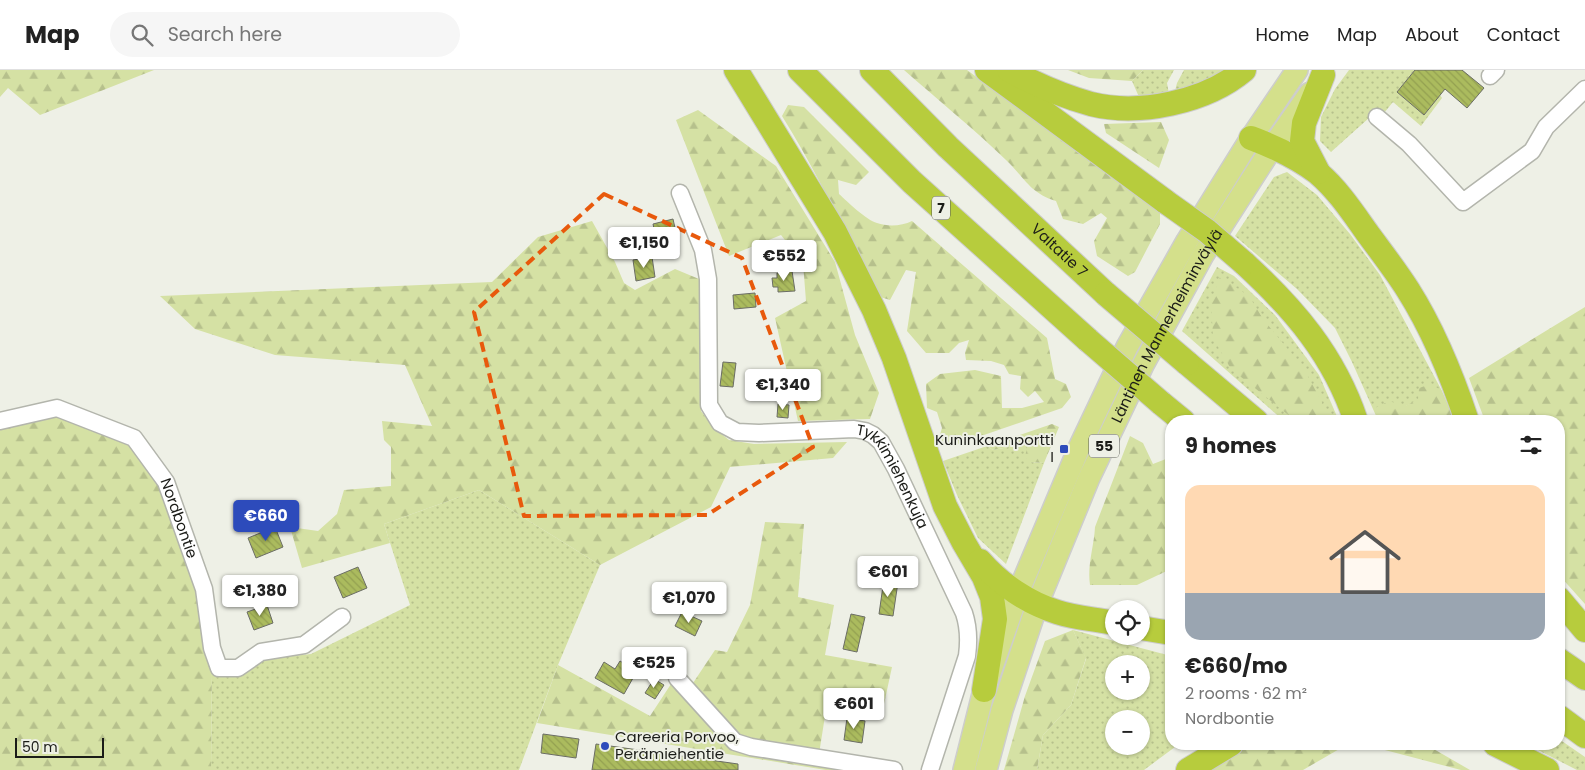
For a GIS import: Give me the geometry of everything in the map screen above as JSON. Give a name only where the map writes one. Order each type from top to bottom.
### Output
[{"type":"highway","points":[[736,70],[835,232],[874,310],[894,358],[946,506],[964,543],[984,577],[992,597],[995,619],[984,690]]},
{"type":"highway","name":"7","points":[[800,70],[912,182],[1088,340],[1176,415]]},
{"type":"highway","name":"Valtatie 7","points":[[872,70],[948,147],[1106,294],[1249,415]]},
{"type":"highway","points":[[987,70],[1206,231],[1272,288],[1299,318],[1322,349],[1340,382],[1354,415]]},
{"type":"highway","points":[[1009,70],[1063,95],[1093,104],[1135,108],[1185,102],[1210,92],[1244,70]]},
{"type":"highway","points":[[1318,174],[1302,142],[1304,122],[1325,72]]},
{"type":"highway","points":[[1262,142],[1294,157],[1318,174],[1343,199],[1408,290],[1435,339],[1455,385],[1465,415]]},
{"type":"highway","points":[[964,543],[997,578],[1028,599],[1058,613],[1105,621]]},
{"type":"highway","points":[[1565,606],[1585,630]]},
{"type":"highway","points":[[1150,630],[1165,632]]},
{"type":"highway","points":[[1565,664],[1585,678]]},
{"type":"highway","points":[[1565,721],[1585,736]]},
{"type":"highway","points":[[1188,770],[1221,750]]},
{"type":"highway","points":[[1507,750],[1547,770]]},
{"type":"main road","name":"Läntinen Mannerheiminväylä","points":[[1262,142],[1297,70]]},
{"type":"main road","name":"Läntinen Mannerheiminväylä","points":[[986,770],[1028,599],[1079,448],[1127,347],[1187,241],[1262,142],[1325,72]]},
{"type":"main road","name":"Läntinen Mannerheiminväylä","points":[[964,770],[984,690],[1028,599]]},
{"type":"street","points":[[1377,117],[1409,144],[1463,202],[1532,151],[1546,126],[1585,89]]},
{"type":"street","name":"Tykkimiehenkuja","points":[[680,193],[703,250],[708,279],[709,406],[720,423],[737,432],[759,433],[854,429],[873,435],[881,442],[896,469],[964,613],[968,632],[967,656],[930,770]]},
{"type":"street","name":"Nordbontie","points":[[0,421],[57,408],[134,438],[166,482],[204,589],[212,648],[219,668],[238,668],[261,652],[304,646],[342,617]]},
{"type":"street","points":[[677,678],[735,742],[751,747],[894,770]]},
{"type":"highlighted area","points":[[604,194],[742,258],[813,447],[707,515],[524,516],[474,312]]},
{"type":"green space","points":[[0,70],[154,70],[40,115],[8,88],[0,97]]},
{"type":"green space","points":[[904,70],[967,70],[1160,213],[1160,224],[1135,272],[1128,276],[1097,256],[1094,241],[1107,218],[1101,213],[1083,224],[1063,219],[1056,201],[1040,194],[1028,184],[994,148]]},
{"type":"green space","points":[[1068,70],[1143,70],[1132,81],[1089,78]]},
{"type":"green space","points":[[1143,70],[1174,70],[1167,83],[1169,94],[1139,97],[1132,81]]},
{"type":"green space","points":[[1184,70],[1232,70],[1174,95],[1177,83]]},
{"type":"green space","points":[[1349,70],[1415,70],[1397,92],[1424,115],[1440,95],[1442,98],[1421,126],[1393,102],[1384,113],[1379,109],[1331,152],[1320,141],[1321,117],[1335,89]]},
{"type":"green space","points":[[788,105],[804,107],[869,172],[856,185],[838,180],[839,194],[852,206],[868,218],[881,224],[895,225],[912,221],[1047,338],[1055,379],[1066,384],[1071,397],[1062,408],[952,446],[938,441],[942,428],[937,412],[927,408],[926,384],[940,374],[975,370],[1001,376],[1002,408],[1022,408],[1044,402],[1035,391],[1028,397],[1020,389],[1021,376],[1009,374],[1004,365],[991,361],[966,360],[965,353],[969,340],[959,343],[949,353],[926,353],[907,331],[916,272],[906,270],[890,300],[877,296],[820,182],[782,116]]},
{"type":"green space","points":[[698,110],[776,166],[835,262],[855,335],[879,393],[870,419],[798,421],[775,318],[806,301],[803,263],[781,235],[729,256],[676,120]]},
{"type":"green space","points":[[1161,122],[1169,140],[1159,168],[1106,133],[1104,124]]},
{"type":"green space","points":[[1287,172],[1317,195],[1350,234],[1380,275],[1442,391],[1384,415],[1376,415],[1335,328],[1297,289],[1235,236],[1274,177]]},
{"type":"green space","points":[[592,221],[615,262],[624,283],[635,290],[675,269],[699,279],[701,411],[714,428],[729,440],[754,444],[847,442],[833,458],[730,467],[711,507],[600,565],[479,490],[384,524],[390,543],[302,568],[290,527],[318,531],[337,514],[344,490],[391,486],[391,447],[384,440],[382,421],[432,426],[405,365],[275,355],[195,329],[160,296],[492,282],[538,237]]},
{"type":"green space","points":[[1217,267],[1234,276],[1275,315],[1319,375],[1336,415],[1277,415],[1182,331]]},
{"type":"green space","points":[[1220,277],[1249,296],[1263,319],[1304,369],[1329,415],[1288,415],[1231,369],[1213,338],[1211,301]]},
{"type":"green space","points":[[1585,307],[1585,604],[1565,582],[1565,415],[1483,415],[1469,378]]},
{"type":"green space","points":[[1431,384],[1442,391],[1452,415],[1376,415],[1375,408],[1389,401],[1405,406],[1418,400],[1419,388]]},
{"type":"green space","points":[[57,415],[130,443],[161,484],[200,590],[212,669],[211,770],[0,770],[0,428]]},
{"type":"green space","points":[[1052,424],[1059,427],[1044,463],[1030,462],[1025,457],[1028,443],[993,450],[987,446]]},
{"type":"green space","points":[[1130,436],[1143,443],[1153,464],[1165,459],[1165,572],[1137,585],[1090,585],[1089,570],[1095,527]]},
{"type":"green space","points":[[1029,443],[1030,462],[1044,463],[1006,564],[978,538],[943,461],[987,446],[993,450]]},
{"type":"green space","points":[[479,490],[600,565],[558,665],[519,770],[211,770],[212,674],[242,675],[264,659],[311,654],[410,605],[384,524]]},
{"type":"green space","points":[[765,522],[804,524],[798,597],[834,605],[825,655],[892,667],[884,704],[828,697],[819,754],[738,738],[691,686],[715,650],[727,652],[750,605]]},
{"type":"green space","points":[[1073,630],[1105,638],[1105,645],[1130,645],[1165,654],[1165,750],[1171,750],[1144,770],[1037,770],[1043,735],[1071,705],[1086,659]]},
{"type":"green space","points":[[1073,630],[1086,658],[1071,705],[1043,735],[1037,770],[1004,770],[1025,696],[1045,641]]},
{"type":"green space","points":[[558,665],[650,716],[673,681],[733,746],[860,770],[826,770],[537,723]]},
{"type":"green space","points":[[1565,743],[1585,757],[1585,770],[1577,770],[1538,750],[1565,750]]},
{"type":"green space","points":[[1242,750],[1338,750],[1303,770],[1210,770]]},
{"type":"green space","points":[[1385,750],[1435,750],[1470,770],[1461,770]]},
{"type":"building","points":[[1415,70],[1462,70],[1484,88],[1467,108],[1445,89],[1424,115],[1397,92]]},
{"type":"building","points":[[673,219],[679,246],[659,251],[653,224]]},
{"type":"building","points":[[652,257],[655,277],[636,281],[633,260]]},
{"type":"building","points":[[792,271],[795,291],[778,292],[778,287],[773,287],[772,278],[777,278],[777,273]]},
{"type":"building","points":[[755,293],[756,307],[734,309],[733,295]]},
{"type":"building","points":[[723,362],[736,363],[733,387],[720,386]]},
{"type":"building","points":[[778,404],[789,405],[788,418],[777,417]]},
{"type":"building","points":[[275,527],[283,547],[256,558],[248,538]]},
{"type":"building","points":[[358,567],[367,588],[343,598],[334,577]]},
{"type":"building","points":[[884,579],[898,582],[893,616],[879,614]]},
{"type":"building","points":[[267,605],[273,623],[254,630],[247,612]]},
{"type":"building","points":[[682,612],[702,621],[695,636],[675,626]]},
{"type":"building","points":[[851,614],[865,617],[857,652],[843,649]]},
{"type":"building","points":[[620,661],[637,671],[624,694],[595,678],[604,662],[615,669]]},
{"type":"building","points":[[654,679],[664,685],[655,699],[645,693]]},
{"type":"building","points":[[847,718],[865,721],[862,743],[844,740]]},
{"type":"building","points":[[543,734],[579,739],[576,758],[541,753]]},
{"type":"building","points":[[596,744],[738,764],[738,770],[592,770]]},
{"type":"place","name":"Kuninkaanportti I","points":[[1064,449]]},
{"type":"place","name":"Careeria Porvoo, Perämiehentie","points":[[605,746]]}]
